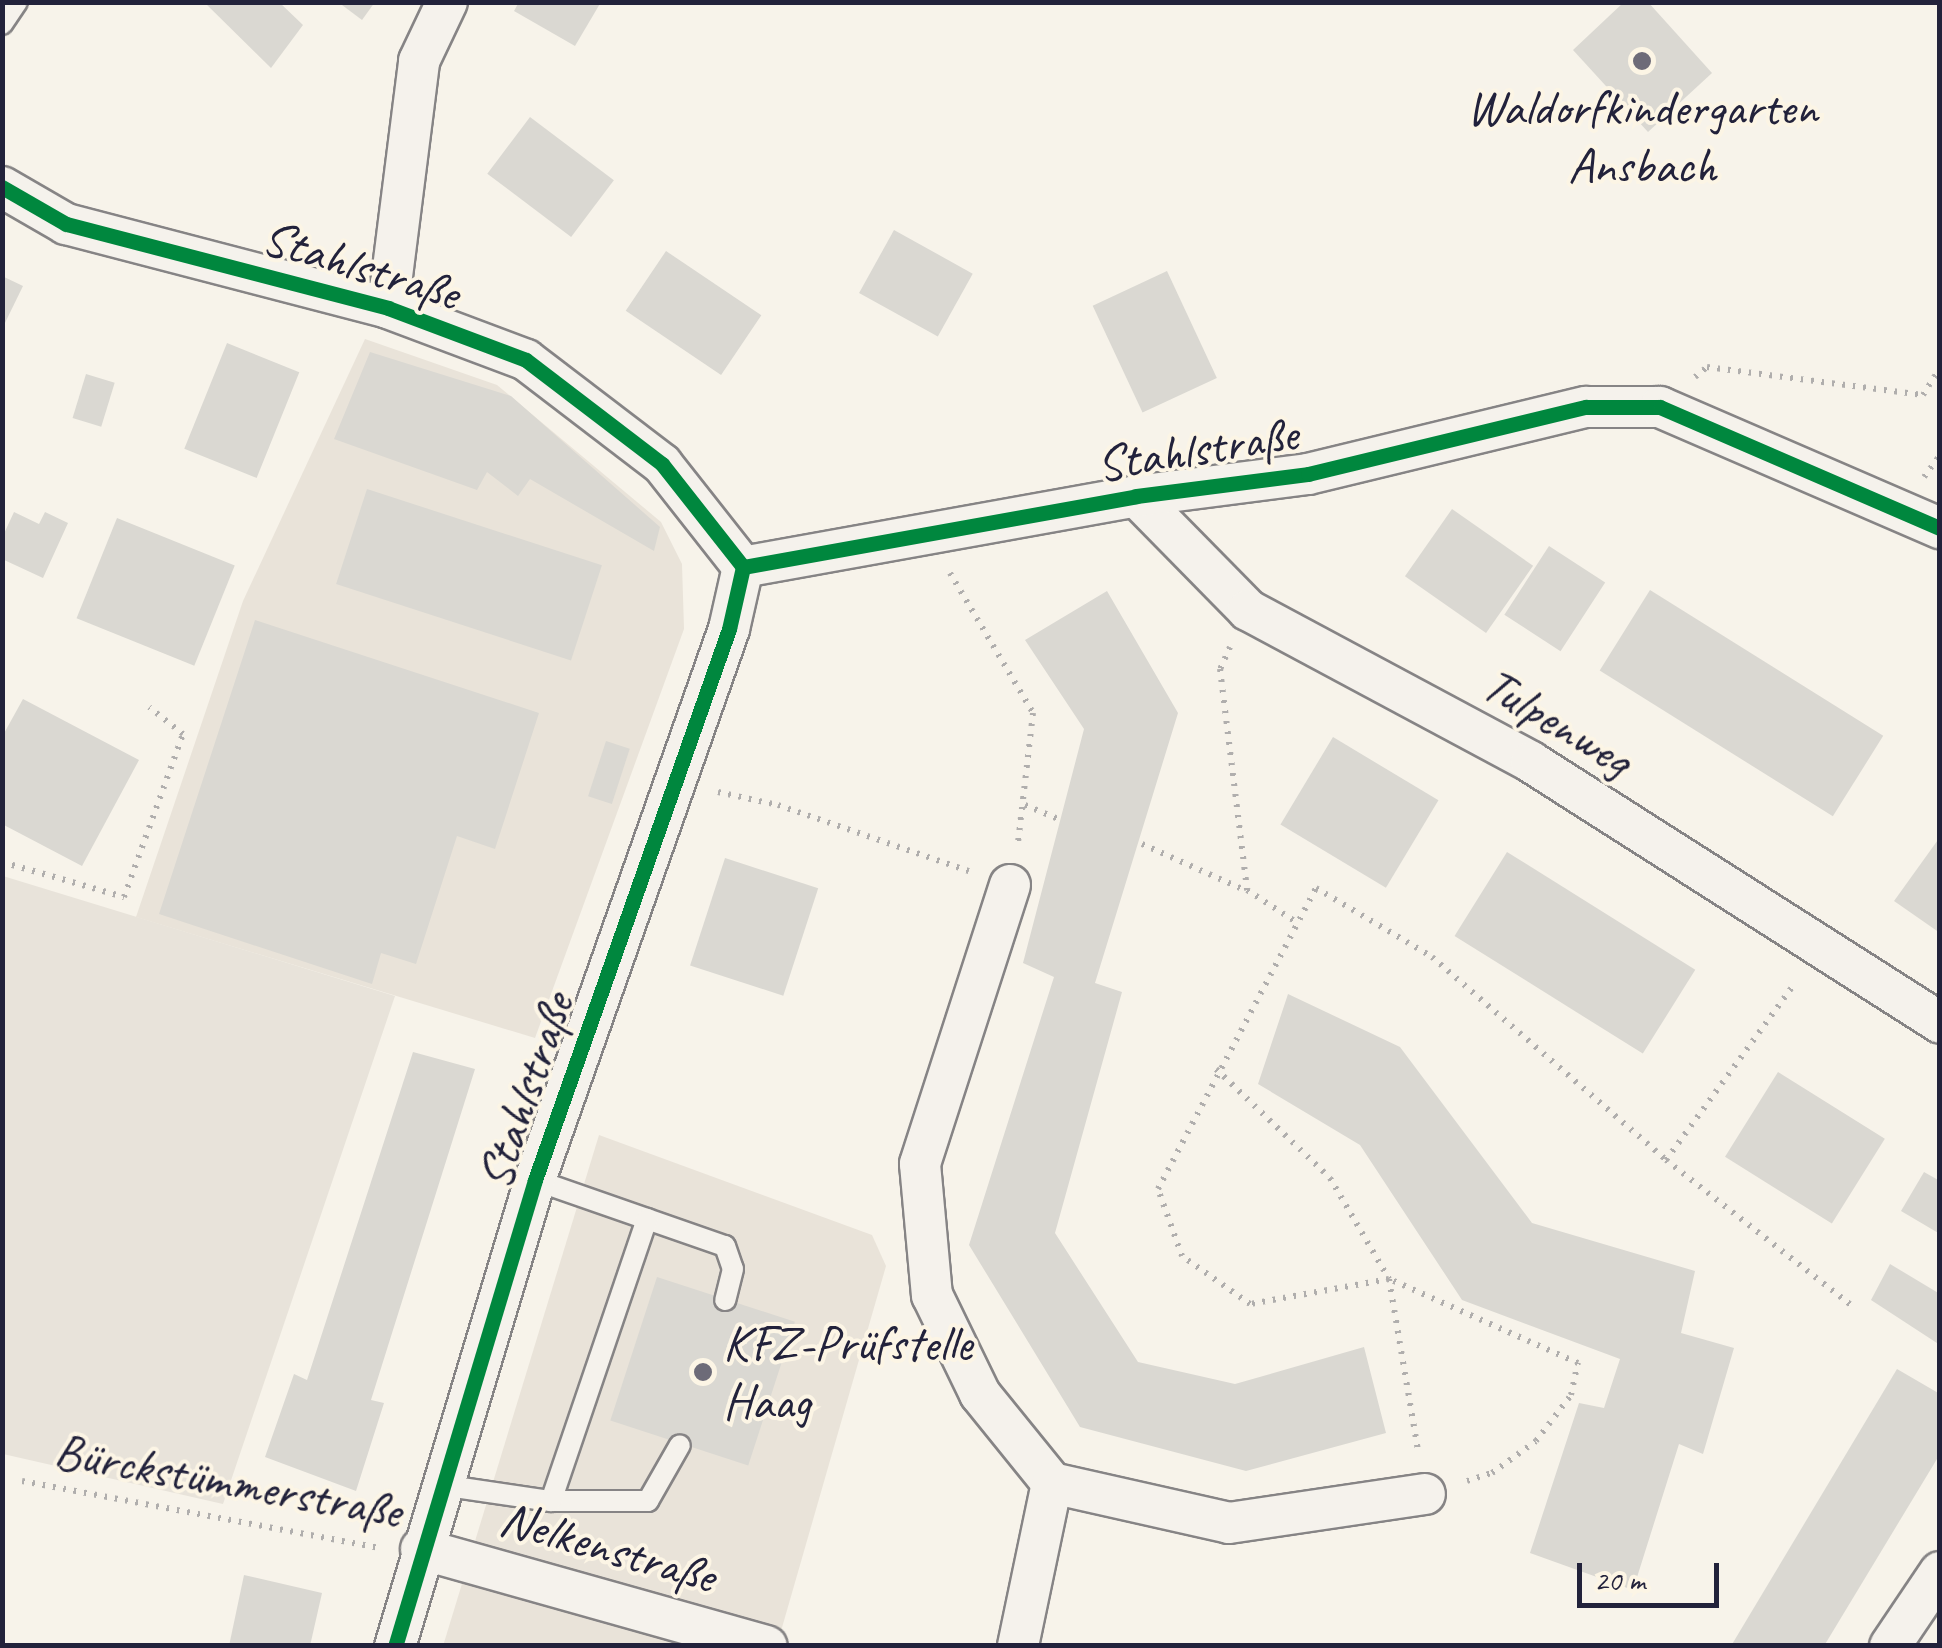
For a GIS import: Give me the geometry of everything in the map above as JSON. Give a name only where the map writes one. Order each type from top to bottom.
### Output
[{"type":"street","points":[[388,308],[419,61],[447,2]]},
{"type":"street","name":"Stahlstraße","points":[[2,187],[66,224],[388,308],[526,360],[662,464],[743,568]]},
{"type":"street","name":"Stahlstraße","points":[[743,568],[928,538],[1136,496],[1308,474],[1586,406],[1660,407]]},
{"type":"street","points":[[1660,407],[1940,528]]},
{"type":"street","name":"Tulpenweg","points":[[1136,496],[1248,610],[1531,762],[1940,1023]]},
{"type":"street","name":"Stahlstraße","points":[[395,1646],[535,1180],[729,629],[743,568]]},
{"type":"street","points":[[1010,885],[920,1164],[932,1294],[980,1394],[1052,1482],[1229,1524],[1425,1494]]},
{"type":"street","points":[[1018,1646],[1052,1482]]},
{"type":"street","name":"Nelkenstraße","points":[[421,1550],[767,1646]]},
{"type":"street","points":[[1890,1646],[1940,1572]]},
{"type":"lane","points":[[2,24],[17,2]]},
{"type":"lane","points":[[535,1180],[725,1246],[732,1269],[725,1300]]},
{"type":"lane","points":[[551,1501],[647,1219]]},
{"type":"lane","points":[[441,1486],[551,1501],[648,1502],[680,1445]]},
{"type":"path","points":[[1660,407],[1707,367],[1923,394],[1940,368]]},
{"type":"path","points":[[674,783],[778,805],[1010,885],[1026,805],[1033,713],[928,538]]},
{"type":"path","points":[[1246,890],[1220,669],[1248,610]]},
{"type":"path","points":[[2,862],[124,897],[183,734],[149,707]]},
{"type":"path","points":[[1026,805],[1060,820]]},
{"type":"path","points":[[1142,844],[1246,890],[1296,922]]},
{"type":"path","points":[[1216,1069],[1330,1178],[1389,1279],[1425,1494],[1492,1473],[1536,1441],[1571,1395],[1578,1364],[1389,1279],[1250,1304],[1182,1256],[1158,1189],[1216,1069],[1316,888],[1432,957],[1666,1160],[1856,1309]]},
{"type":"path","points":[[1666,1160],[1821,948]]},
{"type":"shaded area","points":[[365,339],[497,385],[661,522],[682,564],[684,629],[535,1038],[136,917],[243,601]]},
{"type":"shaded area","points":[[3,876],[395,996],[223,1504],[3,1454]]},
{"type":"shaded area","points":[[599,1135],[872,1235],[886,1266],[777,1645],[443,1646]]},
{"type":"building","points":[[204,2],[279,2],[303,25],[271,68]]},
{"type":"building","points":[[338,2],[375,2],[362,20]]},
{"type":"building","points":[[519,2],[601,2],[575,46],[514,11]]},
{"type":"building","name":"Waldorfkindergarten Ansbach","points":[[1624,2],[1648,2],[1712,73],[1648,132],[1573,50]]},
{"type":"building","points":[[530,117],[614,180],[571,237],[487,174]]},
{"type":"building","points":[[894,230],[973,274],[938,337],[859,293]]},
{"type":"building","points":[[666,251],[761,315],[721,375],[626,311]]},
{"type":"building","points":[[1167,271],[1217,378],[1143,413],[1093,306]]},
{"type":"building","points":[[2,276],[23,286],[2,329]]},
{"type":"building","points":[[227,343],[299,372],[257,478],[184,449]]},
{"type":"building","points":[[370,352],[511,396],[660,527],[654,551],[530,479],[518,496],[487,472],[477,490],[334,439]]},
{"type":"building","points":[[86,374],[115,383],[101,427],[73,418]]},
{"type":"building","points":[[367,489],[602,565],[571,660],[336,584]]},
{"type":"building","points":[[1452,509],[1533,566],[1486,633],[1405,576]]},
{"type":"building","points":[[14,512],[39,524],[45,512],[68,523],[43,578],[2,559],[2,538]]},
{"type":"building","points":[[117,518],[235,566],[194,666],[77,618]]},
{"type":"building","points":[[1549,546],[1605,582],[1561,651],[1504,615]]},
{"type":"building","points":[[1650,590],[1883,736],[1833,816],[1600,671]]},
{"type":"building","points":[[1107,591],[1178,713],[1095,983],[1122,992],[1055,1233],[1138,1362],[1235,1384],[1364,1347],[1386,1433],[1246,1471],[1080,1427],[969,1245],[1054,977],[1023,963],[1084,729],[1025,640]]},
{"type":"building","points":[[255,620],[539,713],[495,849],[457,836],[416,964],[381,953],[372,984],[159,914]]},
{"type":"building","points":[[23,699],[139,760],[82,866],[2,824],[2,737]]},
{"type":"building","points":[[1333,737],[1438,800],[1386,888],[1280,824]]},
{"type":"building","points":[[606,741],[630,749],[612,804],[588,796]]},
{"type":"building","points":[[1940,837],[1940,933],[1894,901]]},
{"type":"building","points":[[1507,852],[1695,970],[1643,1054],[1455,936]]},
{"type":"building","points":[[725,858],[818,888],[783,996],[690,965]]},
{"type":"building","points":[[1288,994],[1400,1047],[1532,1223],[1695,1271],[1681,1333],[1734,1348],[1703,1454],[1679,1444],[1633,1590],[1530,1553],[1579,1403],[1604,1408],[1620,1359],[1462,1300],[1360,1145],[1258,1084]]},
{"type":"building","points":[[413,1052],[475,1069],[371,1400],[384,1403],[356,1491],[265,1457],[294,1374],[307,1380]]},
{"type":"building","points":[[1778,1072],[1885,1139],[1832,1224],[1725,1157]]},
{"type":"building","points":[[1924,1172],[1940,1181],[1940,1234],[1901,1211]]},
{"type":"building","points":[[1890,1264],[1940,1294],[1940,1345],[1871,1300]]},
{"type":"building","name":"KFZ-Prüfstelle Haag","points":[[657,1277],[795,1322],[748,1465],[610,1421]]},
{"type":"building","points":[[1897,1369],[1940,1394],[1940,1454],[1824,1646],[1731,1646]]},
{"type":"building","points":[[244,1575],[322,1593],[310,1646],[229,1646]]},
{"type":"cycle path","points":[[2,187],[66,224],[388,308],[526,360],[662,464],[743,567],[729,629],[535,1180],[395,1646]]},
{"type":"cycle path","points":[[743,567],[1136,496],[1308,474],[1586,407],[1660,407],[1940,528]]},
{"type":"place","name":"Waldorfkindergarten Ansbach","points":[[1642,61]]},
{"type":"place","name":"KFZ-Prüfstelle Haag","points":[[703,1372]]}]
